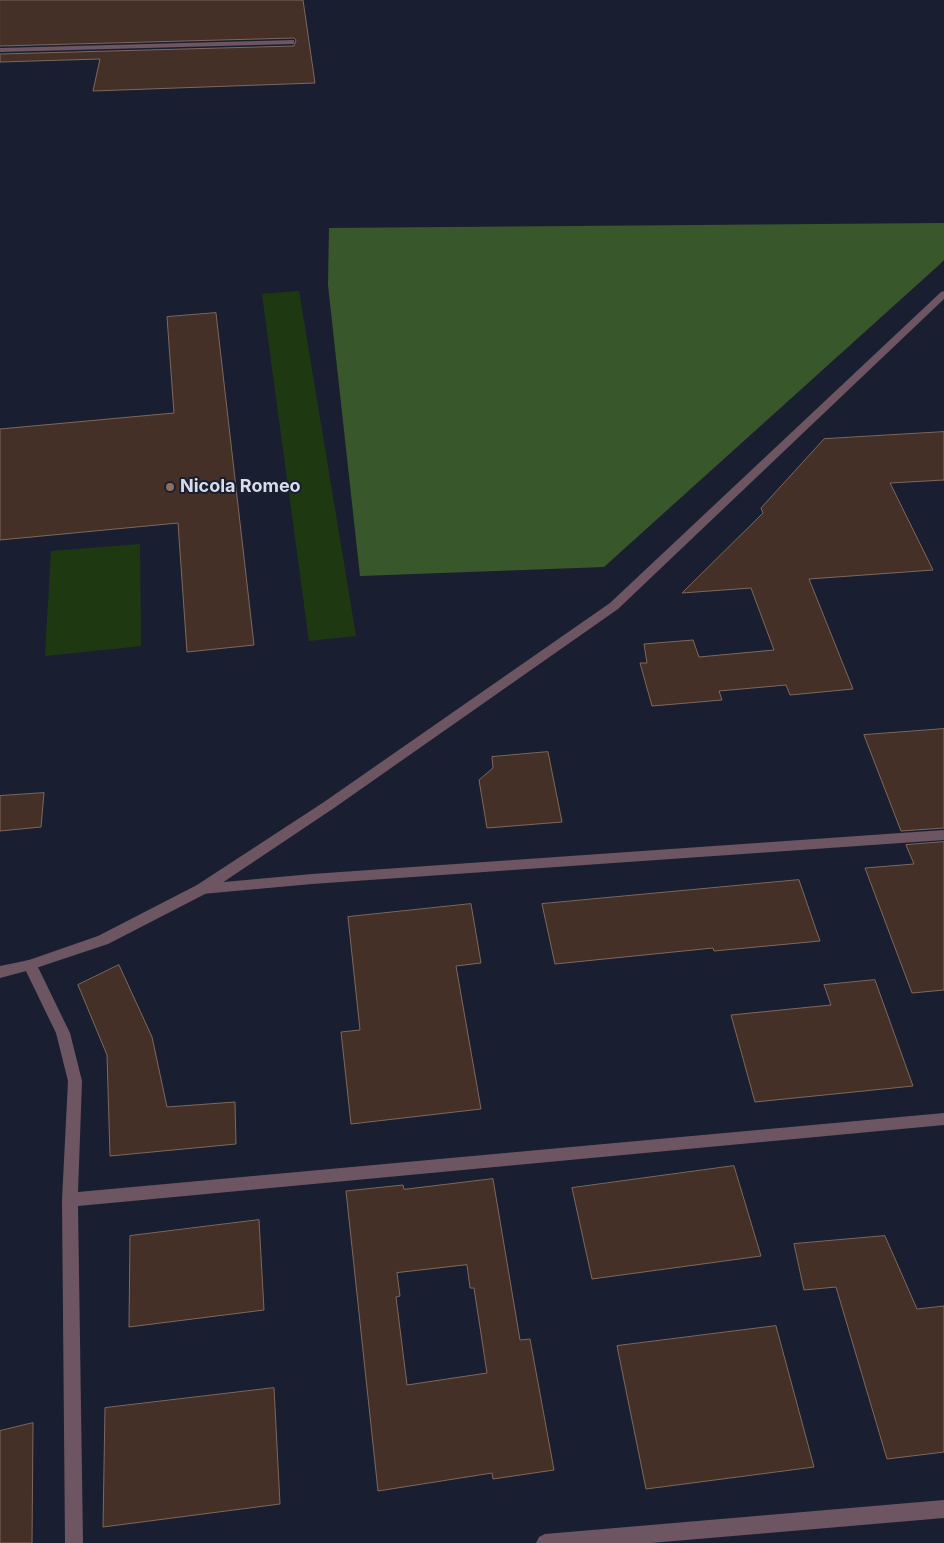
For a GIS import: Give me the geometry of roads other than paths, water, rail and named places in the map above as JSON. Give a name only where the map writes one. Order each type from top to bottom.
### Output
[{"type":"street","points":[[0,50],[291,42]]},
{"type":"street","points":[[0,972],[30,965],[103,940],[202,889],[329,805],[614,606],[944,294]]},
{"type":"street","points":[[202,889],[312,879],[944,835]]},
{"type":"street","points":[[30,965],[63,1033],[75,1080],[70,1200],[74,1543]]},
{"type":"street","points":[[70,1200],[944,1119]]},
{"type":"street","points":[[545,1543],[944,1509]]},
{"type":"place","name":"Nicola Romeo","points":[[170,487]]}]
